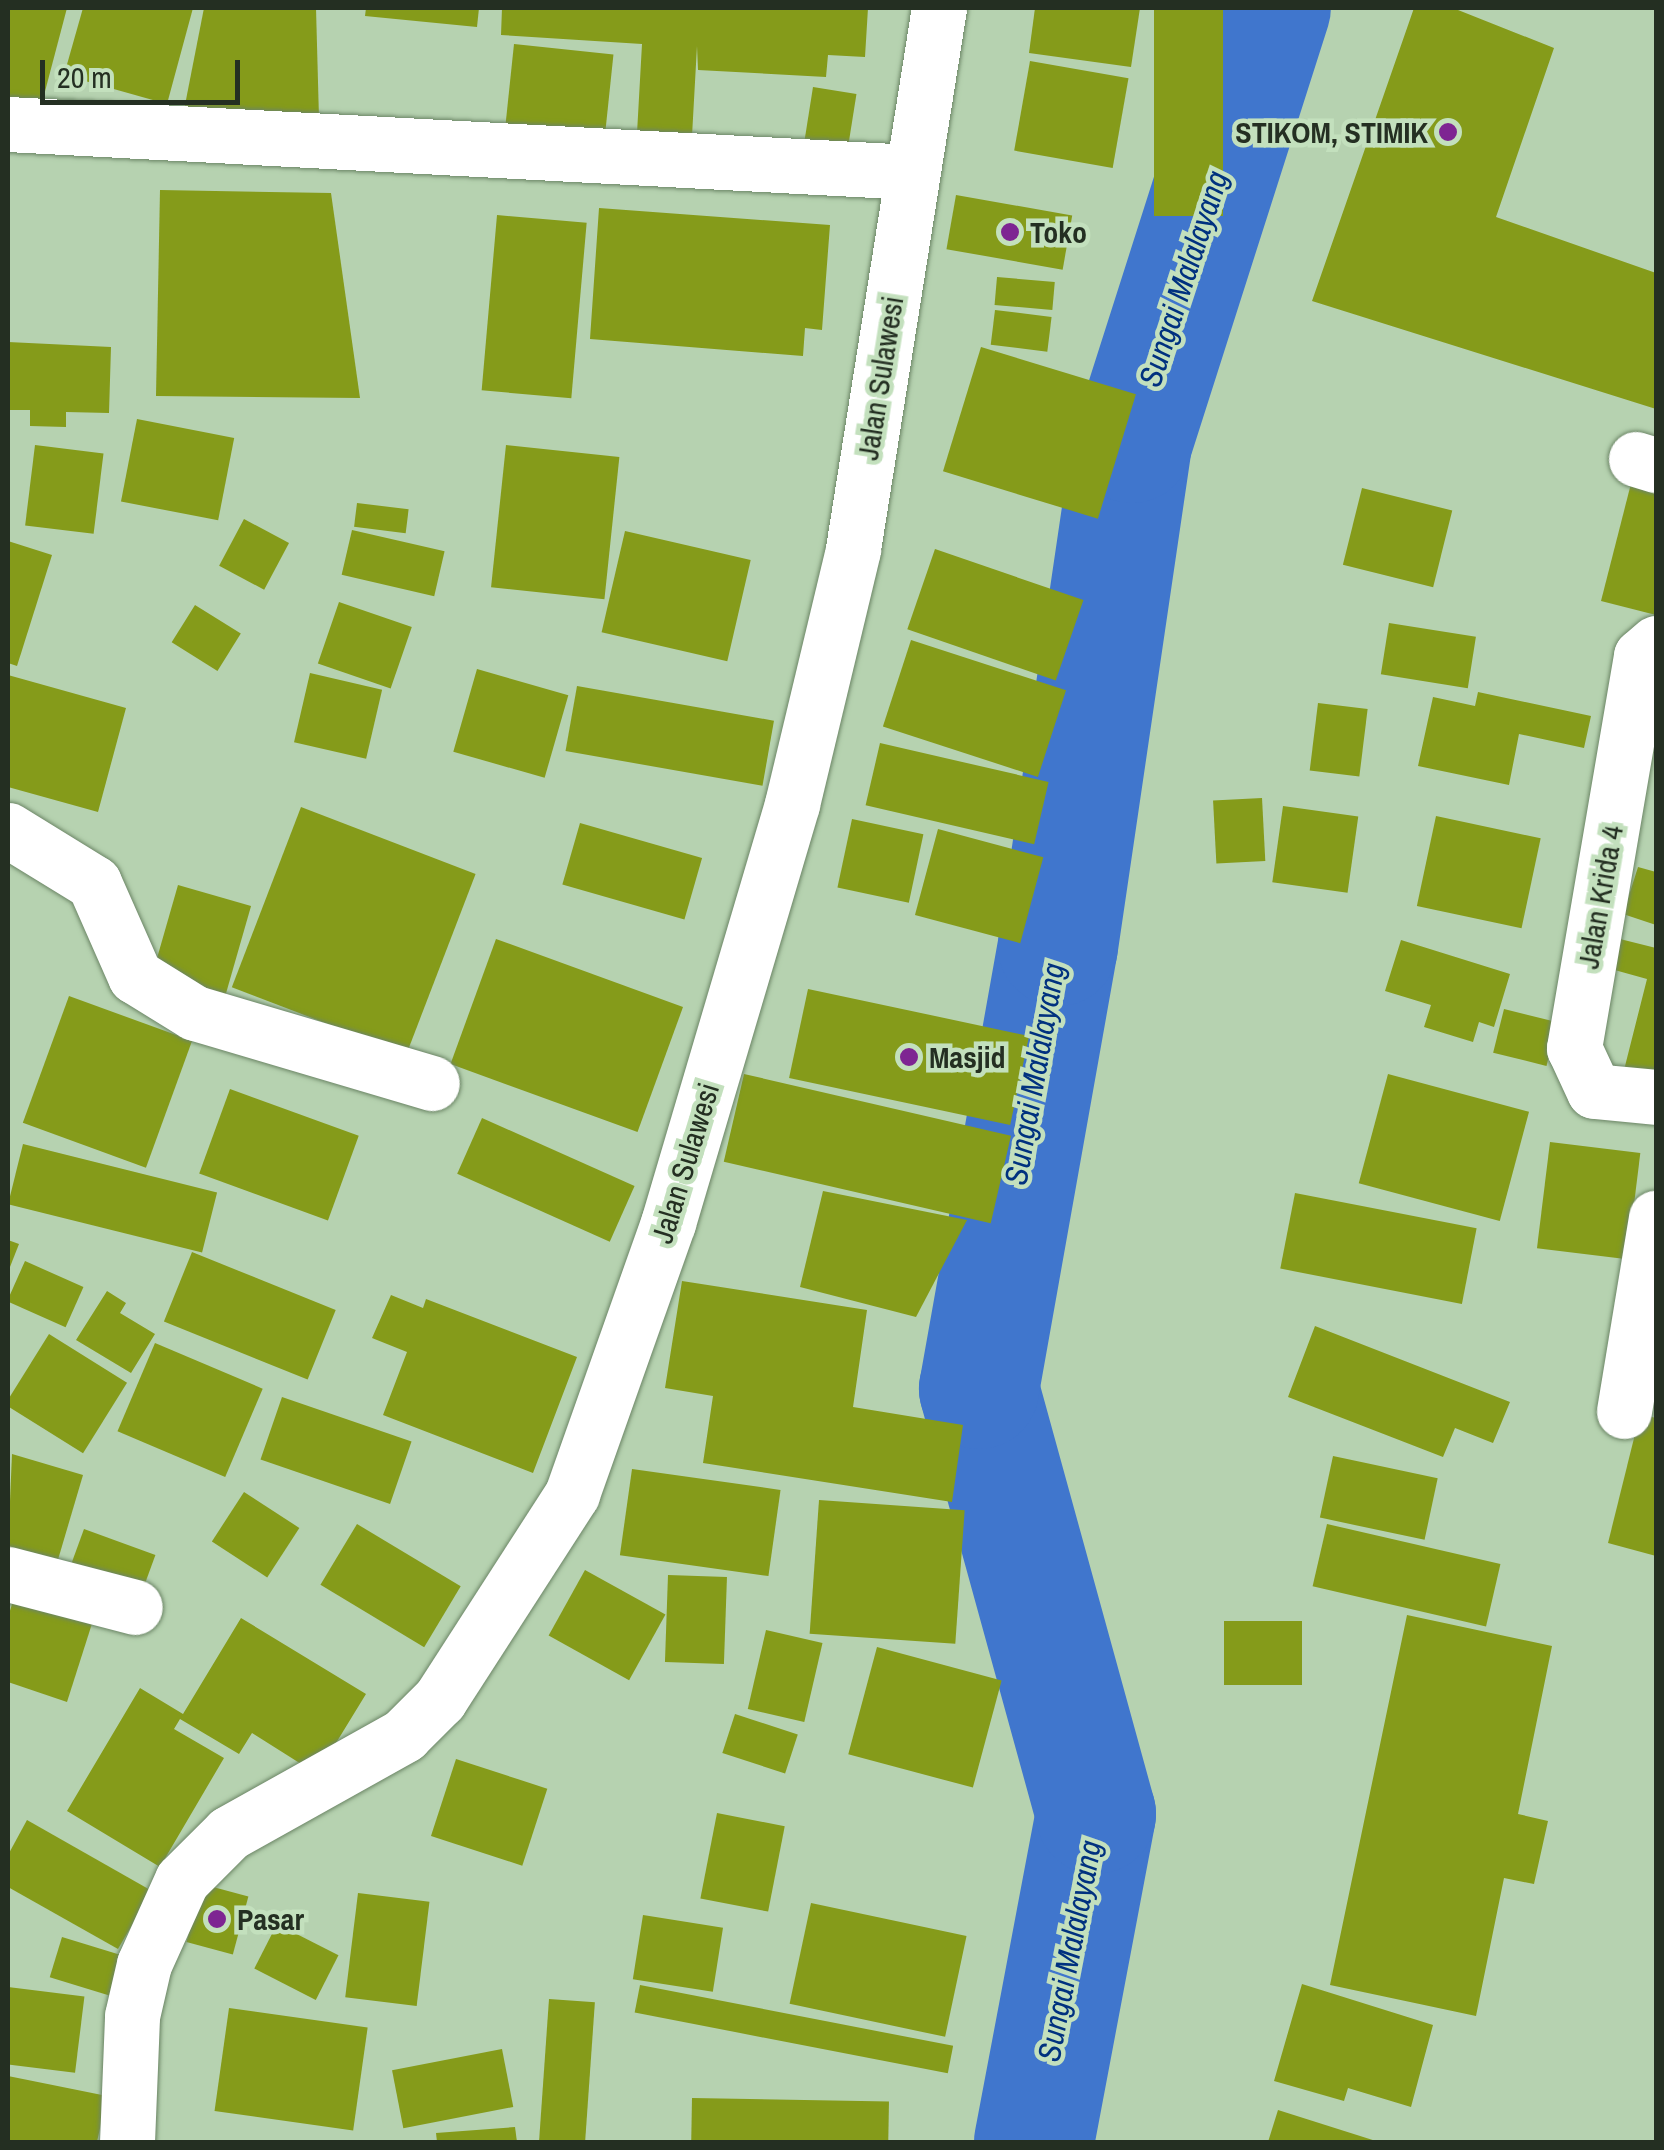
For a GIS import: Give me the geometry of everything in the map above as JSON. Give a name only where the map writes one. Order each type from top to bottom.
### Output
[{"type":"street","name":"Jalan Sulawesi","points":[[126,2142],[132,2016],[144,1964],[182,1880],[229,1833],[404,1735],[440,1699],[572,1494],[668,1222],[792,804],[853,549],[939,8]]},
{"type":"street","points":[[8,124],[913,172]]},
{"type":"street","name":"Jalan Krida 4","points":[[1656,642],[1642,656],[1574,1048],[1594,1091],[1656,1097]]},
{"type":"street","points":[[8,830],[94,883],[135,976],[195,1013],[432,1083]]},
{"type":"street","points":[[1624,1410],[1656,1218]]},
{"type":"street","points":[[8,1574],[135,1607]]},
{"type":"building","points":[[8,8],[67,8],[38,118],[8,110]]},
{"type":"building","points":[[83,8],[193,8],[167,104],[64,75]]},
{"type":"building","points":[[204,8],[316,8],[319,119],[184,110]]},
{"type":"building","points":[[366,8],[479,8],[477,27],[365,16]]},
{"type":"building","points":[[502,8],[868,8],[865,57],[828,55],[826,77],[698,70],[697,46],[691,154],[636,151],[642,44],[501,35]]},
{"type":"building","points":[[1035,8],[1140,8],[1131,67],[1029,53]]},
{"type":"building","points":[[1154,8],[1223,8],[1223,216],[1154,216]]},
{"type":"building","name":"STIKOM, STIMIK","points":[[1414,8],[1453,8],[1554,48],[1496,217],[1656,273],[1656,409],[1312,301]]},
{"type":"building","points":[[514,44],[613,54],[603,152],[504,141]]},
{"type":"building","points":[[1030,61],[1128,78],[1113,168],[1014,151]]},
{"type":"building","points":[[813,87],[856,94],[846,159],[803,152]]},
{"type":"building","points":[[160,190],[331,193],[360,398],[156,396]]},
{"type":"building","name":"Toko","points":[[956,195],[1072,215],[1063,270],[946,249]]},
{"type":"building","points":[[599,208],[830,225],[822,330],[805,328],[803,356],[590,339]]},
{"type":"building","points":[[497,215],[587,223],[571,398],[482,390]]},
{"type":"building","points":[[997,277],[1055,282],[1052,310],[995,305]]},
{"type":"building","points":[[995,310],[1052,317],[1047,352],[991,345]]},
{"type":"building","points":[[8,342],[111,347],[109,413],[66,412],[66,427],[30,426],[30,410],[8,410]]},
{"type":"building","points":[[981,347],[1136,394],[1098,519],[943,471]]},
{"type":"building","points":[[137,419],[234,438],[218,520],[121,501]]},
{"type":"building","points":[[35,445],[103,453],[94,534],[25,525]]},
{"type":"building","points":[[506,445],[619,457],[604,599],[491,587]]},
{"type":"building","points":[[1636,464],[1656,469],[1656,615],[1601,601]]},
{"type":"building","points":[[1362,488],[1452,510],[1433,587],[1343,565]]},
{"type":"building","points":[[357,503],[409,509],[406,533],[354,527]]},
{"type":"building","points":[[244,519],[289,543],[264,590],[219,566]]},
{"type":"building","points":[[352,530],[445,551],[434,596],[342,575]]},
{"type":"building","points":[[625,531],[751,560],[727,661],[602,632]]},
{"type":"building","points":[[8,541],[52,555],[17,666],[8,663]]},
{"type":"building","points":[[935,549],[1083,600],[1056,680],[907,629]]},
{"type":"building","points":[[339,602],[412,627],[391,689],[318,663]]},
{"type":"building","points":[[195,605],[241,634],[217,671],[172,642]]},
{"type":"building","points":[[1389,623],[1476,637],[1468,688],[1381,674]]},
{"type":"building","points":[[911,640],[1066,690],[1038,777],[883,727]]},
{"type":"building","points":[[477,669],[568,695],[545,778],[453,752]]},
{"type":"building","points":[[310,673],[382,690],[366,759],[294,742]]},
{"type":"building","points":[[8,675],[126,708],[98,812],[8,787]]},
{"type":"building","points":[[577,686],[774,721],[763,786],[566,751]]},
{"type":"building","points":[[1478,692],[1591,716],[1584,748],[1519,734],[1509,785],[1418,766],[1433,697],[1475,706]]},
{"type":"building","points":[[1318,703],[1368,709],[1359,777],[1310,770]]},
{"type":"building","points":[[880,743],[1049,782],[1034,844],[866,805]]},
{"type":"building","points":[[1262,798],[1265,861],[1216,863],[1213,801]]},
{"type":"building","points":[[1283,806],[1358,817],[1348,893],[1272,882]]},
{"type":"building","points":[[301,807],[476,874],[406,1054],[232,987]]},
{"type":"building","points":[[1436,816],[1541,838],[1522,928],[1417,906]]},
{"type":"building","points":[[852,819],[923,834],[909,903],[837,887]]},
{"type":"building","points":[[580,823],[702,858],[684,920],[562,885]]},
{"type":"building","points":[[938,829],[1043,857],[1020,943],[915,915]]},
{"type":"building","points":[[1638,867],[1656,872],[1656,925],[1623,914]]},
{"type":"building","points":[[178,885],[251,906],[224,999],[151,978]]},
{"type":"building","points":[[1600,934],[1656,948],[1656,1082],[1623,1074],[1647,979],[1593,964]]},
{"type":"building","points":[[496,939],[683,1007],[638,1132],[451,1064]]},
{"type":"building","points":[[1401,940],[1510,974],[1494,1027],[1479,1022],[1473,1042],[1424,1027],[1431,1005],[1385,991]]},
{"type":"building","name":"Masjid","points":[[808,989],[1029,1036],[1010,1125],[789,1078]]},
{"type":"building","points":[[69,996],[192,1041],[146,1168],[23,1123]]},
{"type":"building","points":[[1504,1009],[1557,1022],[1546,1066],[1493,1053]]},
{"type":"building","points":[[744,1074],[1011,1136],[991,1223],[724,1162]]},
{"type":"building","points":[[1388,1074],[1529,1112],[1500,1221],[1359,1183]]},
{"type":"building","points":[[230,1089],[359,1136],[328,1220],[199,1174]]},
{"type":"building","points":[[482,1118],[635,1186],[610,1242],[457,1174]]},
{"type":"building","points":[[1550,1142],[1640,1153],[1627,1259],[1537,1248]]},
{"type":"building","points":[[23,1144],[217,1192],[202,1253],[8,1204]]},
{"type":"building","points":[[823,1191],[967,1220],[916,1317],[800,1287]]},
{"type":"building","points":[[1295,1193],[1477,1228],[1462,1304],[1280,1269]]},
{"type":"building","points":[[8,1240],[19,1244],[8,1272]]},
{"type":"building","points":[[192,1252],[336,1310],[308,1380],[164,1322]]},
{"type":"building","points":[[25,1261],[83,1287],[66,1327],[8,1302]]},
{"type":"building","points":[[682,1281],[867,1310],[853,1407],[963,1425],[952,1502],[703,1463],[713,1396],[665,1388]]},
{"type":"building","points":[[107,1291],[126,1303],[120,1313],[155,1334],[131,1373],[76,1340]]},
{"type":"building","points":[[391,1295],[423,1308],[426,1299],[577,1357],[533,1473],[383,1415],[407,1352],[372,1338]]},
{"type":"building","points":[[1315,1326],[1510,1402],[1493,1443],[1455,1428],[1443,1457],[1288,1397]]},
{"type":"building","points":[[49,1334],[127,1383],[83,1453],[8,1406],[8,1400]]},
{"type":"building","points":[[155,1343],[263,1389],[225,1477],[117,1431]]},
{"type":"building","points":[[282,1397],[412,1442],[390,1504],[261,1459]]},
{"type":"building","points":[[1640,1414],[1656,1418],[1656,1556],[1608,1543]]},
{"type":"building","points":[[12,1454],[83,1475],[57,1563],[8,1548]]},
{"type":"building","points":[[1333,1456],[1438,1478],[1425,1540],[1320,1518]]},
{"type":"building","points":[[632,1469],[781,1490],[768,1576],[620,1555]]},
{"type":"building","points":[[244,1492],[299,1528],[267,1577],[212,1541]]},
{"type":"building","points":[[819,1500],[965,1510],[955,1644],[810,1634]]},
{"type":"building","points":[[357,1524],[461,1586],[424,1647],[320,1585]]},
{"type":"building","points":[[1327,1524],[1500,1564],[1486,1626],[1313,1586]]},
{"type":"building","points":[[84,1529],[155,1555],[138,1604],[66,1578]]},
{"type":"building","points":[[585,1570],[665,1615],[629,1680],[549,1636]]},
{"type":"building","points":[[668,1575],[727,1577],[724,1664],[665,1662]]},
{"type":"building","points":[[18,1585],[96,1611],[67,1702],[8,1682],[8,1617]]},
{"type":"building","points":[[1407,1615],[1552,1646],[1518,1814],[1548,1821],[1534,1884],[1504,1878],[1476,2016],[1330,1985]]},
{"type":"building","points":[[241,1618],[366,1694],[317,1774],[252,1733],[239,1754],[180,1719],[174,1729],[224,1758],[160,1867],[67,1811],[140,1688],[183,1714]]},
{"type":"building","points":[[1224,1621],[1302,1621],[1302,1685],[1224,1685]]},
{"type":"building","points":[[766,1630],[823,1643],[804,1722],[748,1709]]},
{"type":"building","points":[[877,1647],[1002,1680],[973,1788],[848,1754]]},
{"type":"building","points":[[735,1714],[798,1734],[785,1773],[722,1753]]},
{"type":"building","points":[[456,1759],[547,1789],[522,1866],[431,1836]]},
{"type":"building","points":[[717,1813],[785,1826],[768,1912],[700,1898]]},
{"type":"building","points":[[27,1820],[152,1891],[118,1949],[8,1887],[8,1855]]},
{"type":"building","name":"Pasar","points":[[202,1884],[248,1896],[233,1954],[186,1942]]},
{"type":"building","points":[[358,1893],[429,1902],[417,2006],[345,1997]]},
{"type":"building","points":[[811,1903],[967,1936],[945,2037],[790,2004]]},
{"type":"building","points":[[643,1915],[723,1928],[713,1992],[633,1979]]},
{"type":"building","points":[[277,1924],[338,1955],[316,2000],[254,1969]]},
{"type":"building","points":[[62,1937],[123,1956],[111,1996],[50,1977]]},
{"type":"building","points":[[1302,1984],[1433,2025],[1411,2107],[1348,2088],[1344,2101],[1274,2081]]},
{"type":"building","points":[[640,1985],[953,2046],[948,2073],[635,2012]]},
{"type":"building","points":[[8,1987],[84,1996],[75,2073],[8,2065]]},
{"type":"building","points":[[549,1999],[595,2002],[585,2142],[539,2142]]},
{"type":"building","points":[[229,2008],[368,2027],[353,2130],[215,2111]]},
{"type":"building","points":[[502,2049],[513,2107],[403,2128],[392,2070]]},
{"type":"building","points":[[8,2076],[107,2096],[97,2142],[8,2142]]},
{"type":"building","points":[[692,2098],[889,2101],[888,2142],[691,2142]]},
{"type":"building","points":[[1278,2110],[1379,2142],[1268,2142]]},
{"type":"building","points":[[515,2127],[517,2142],[437,2142],[436,2133]]},
{"type":"waterway","name":"Sungai Malalayang","points":[[1034,2142],[1096,1814],[979,1389],[1058,946],[1132,443],[1271,8]]},
{"type":"place","name":"STIKOM, STIMIK","points":[[1448,132]]},
{"type":"place","name":"Toko","points":[[1010,232]]},
{"type":"place","name":"Masjid","points":[[909,1057]]},
{"type":"place","name":"Pasar","points":[[217,1919]]}]
